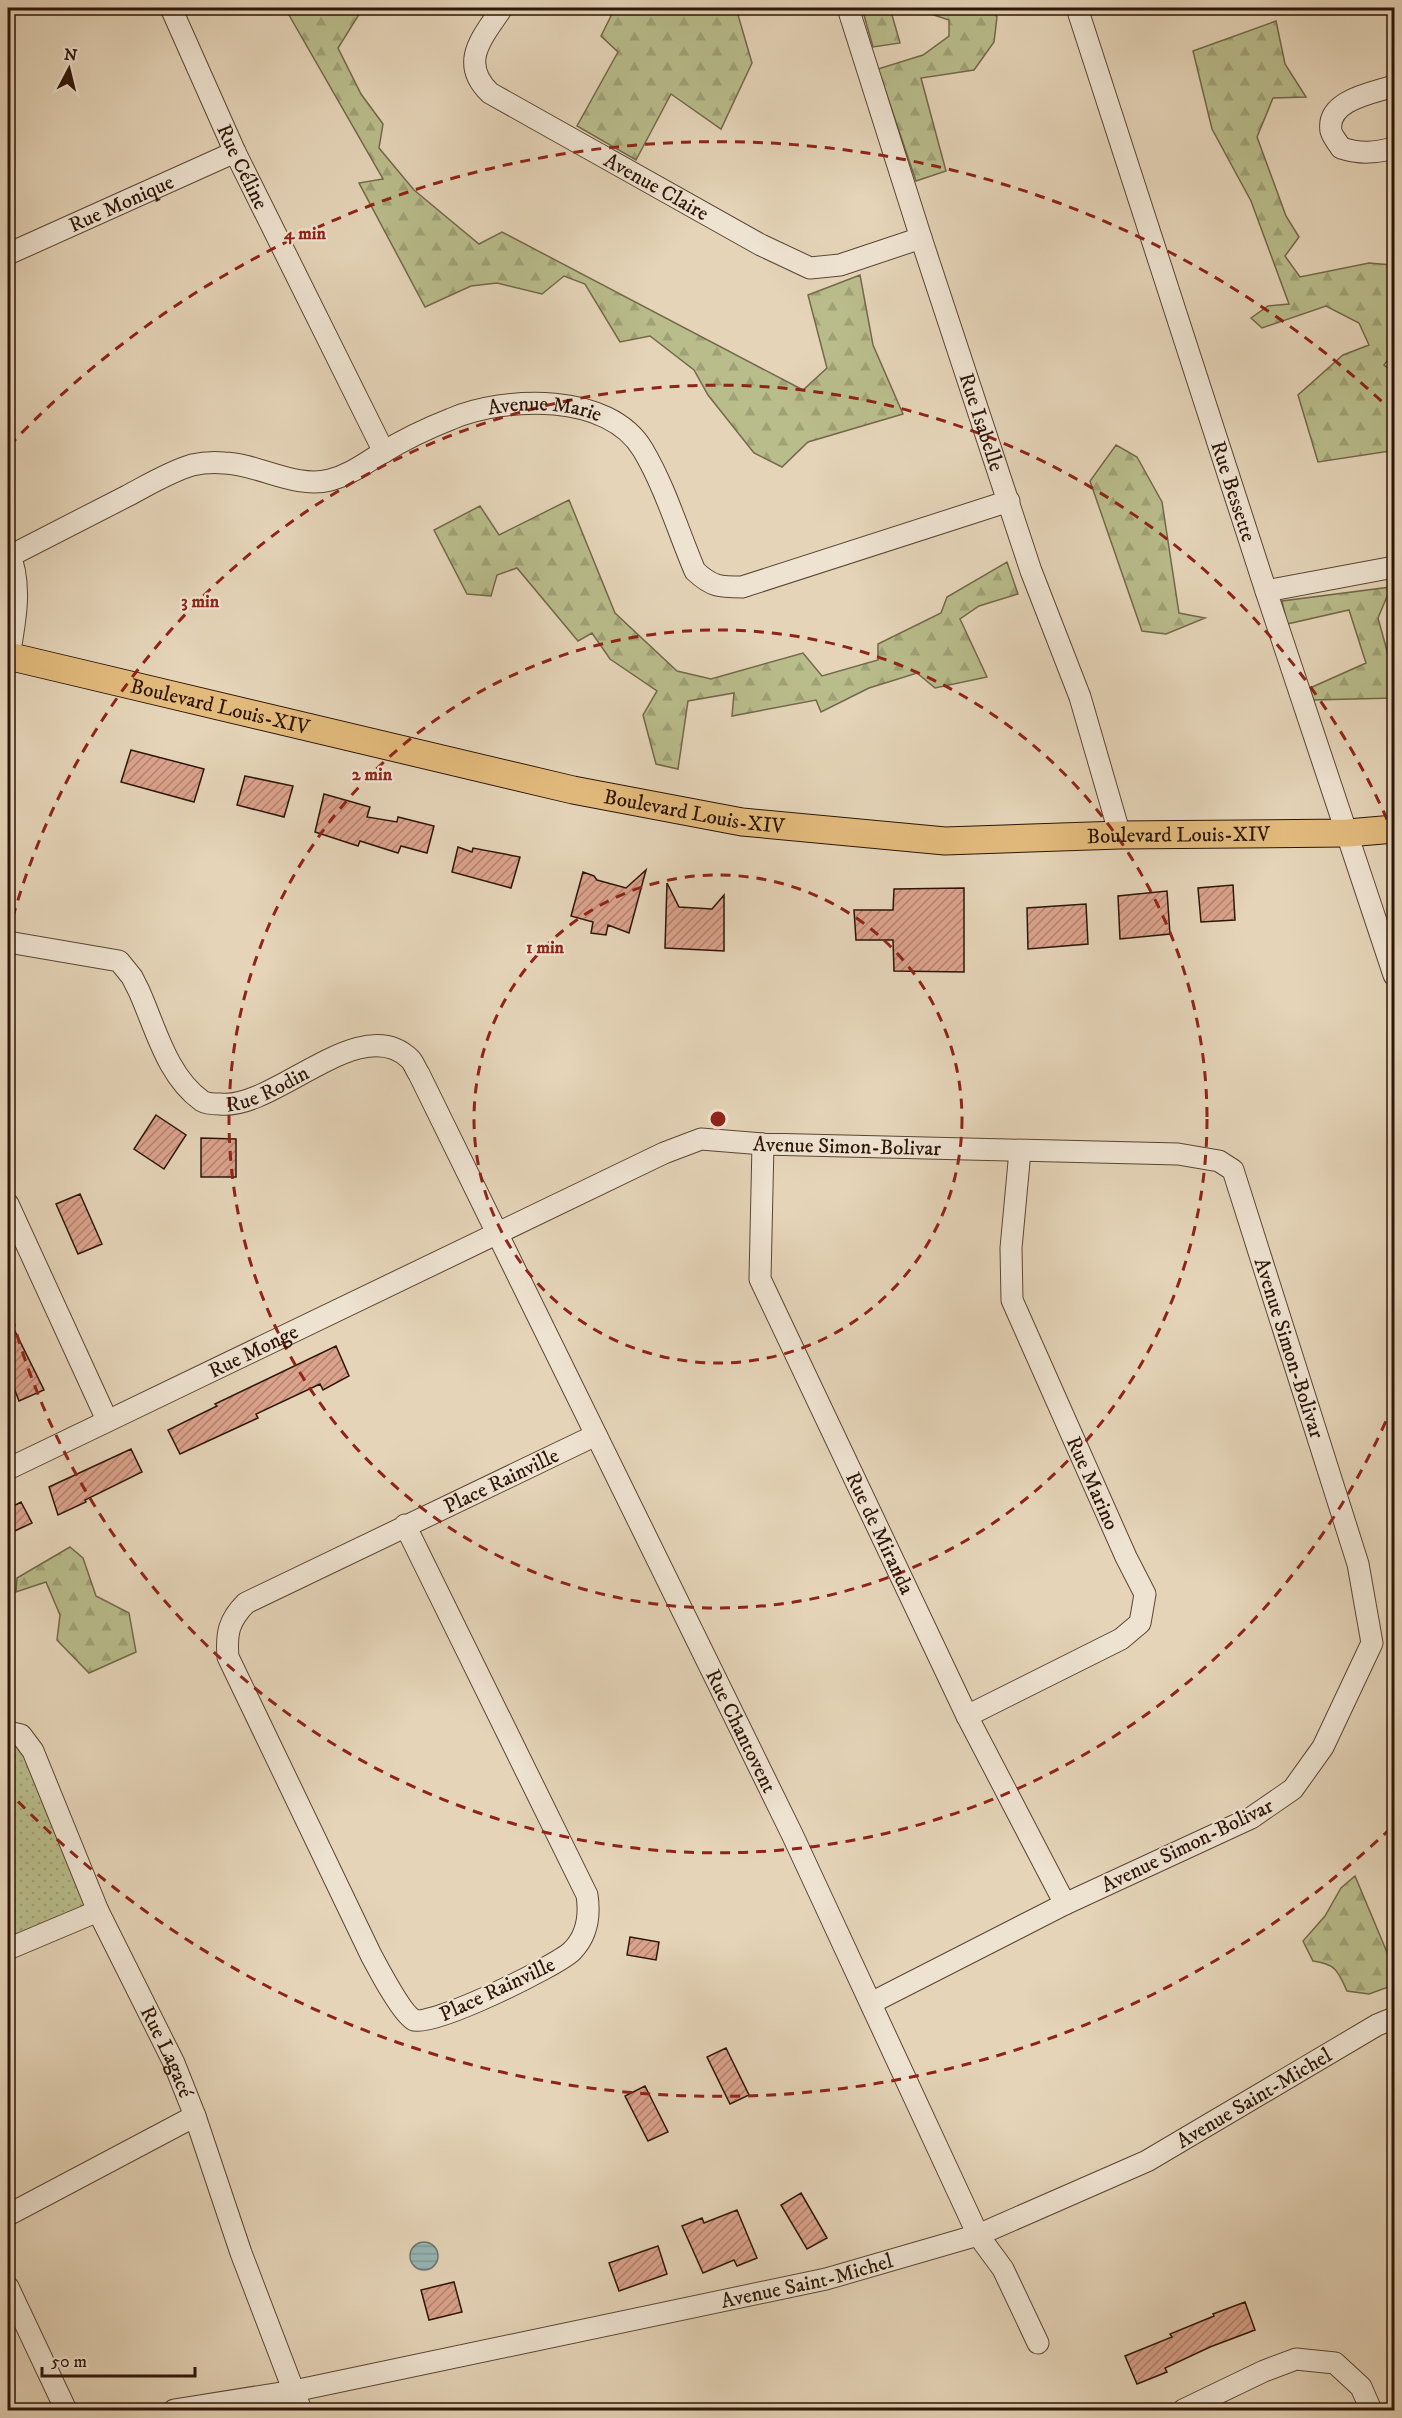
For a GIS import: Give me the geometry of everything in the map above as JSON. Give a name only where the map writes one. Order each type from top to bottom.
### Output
[{"type":"main road","name":"Boulevard Louis-XIV","points":[[8,656],[573,790],[742,822],[945,841],[1120,835],[1348,833],[1395,829]]},
{"type":"street","name":"Rue Céline","points":[[171,8],[235,152],[384,452]]},
{"type":"street","name":"Avenue Claire","points":[[502,8],[476,52],[474,68],[476,75],[479,82],[490,93],[761,245],[810,268],[840,265],[921,238]]},
{"type":"street","name":"Rue Isabelle","points":[[848,8],[1031,571],[1080,697],[1120,835]]},
{"type":"street","name":"Rue Bessette","points":[[1077,8],[1266,591],[1395,975]]},
{"type":"street","points":[[1395,86],[1345,103],[1334,114],[1331,132],[1341,148],[1358,153],[1395,148]]},
{"type":"street","name":"Rue Monique","points":[[8,254],[235,152]]},
{"type":"street","name":"Avenue Marie","points":[[9,554],[165,476],[194,465],[223,463],[247,466],[299,480],[328,481],[350,474],[384,452],[452,418],[489,407],[525,402],[562,405],[596,413],[620,426],[642,448],[695,571],[707,583],[721,587],[742,587],[1009,501]]},
{"type":"street","points":[[8,656],[15,624],[16,581],[9,554]]},
{"type":"street","points":[[1266,591],[1395,567]]},
{"type":"street","name":"Rue Rodin","points":[[8,942],[119,961],[140,991],[177,1078],[204,1102],[225,1105],[245,1102],[351,1049],[373,1046],[394,1049],[410,1059],[419,1074],[496,1232]]},
{"type":"street","name":"Avenue Simon-Bolivar","points":[[496,1232],[664,1153],[701,1139],[763,1144],[1178,1154],[1219,1161],[1233,1170],[1358,1564],[1371,1643],[1323,1747],[1293,1789],[1251,1818],[1065,1904],[871,2003]]},
{"type":"street","name":"Rue de Miranda","points":[[763,1144],[760,1279],[967,1716],[1065,1904]]},
{"type":"street","name":"Rue Marino","points":[[967,1716],[1121,1639],[1140,1623],[1145,1594],[1126,1557],[1011,1300],[1011,1248],[1020,1151]]},
{"type":"street","points":[[8,1204],[107,1420]]},
{"type":"street","name":"Rue Monge","points":[[8,1469],[496,1232]]},
{"type":"street","name":"Rue Chantovent","points":[[496,1232],[792,1834],[978,2235],[1003,2269],[1038,2343]]},
{"type":"street","name":"Place Rainville","points":[[405,1526],[586,1895],[588,1908],[585,1932],[572,1951],[549,1967],[446,2016],[420,2022],[412,2019],[384,1978],[371,1954],[228,1657],[226,1639],[229,1626],[234,1615],[246,1603],[405,1526],[596,1435]]},
{"type":"street","name":"Rue Lagacé","points":[[8,1732],[21,1735],[33,1752],[98,1911],[174,2063],[195,2116],[241,2253],[298,2401]]},
{"type":"street","points":[[8,1949],[98,1911]]},
{"type":"street","name":"Avenue Saint-Michel","points":[[174,2410],[298,2401],[826,2279],[978,2235],[1147,2161],[1377,2025],[1395,2018]]},
{"type":"street","points":[[8,2215],[195,2116]]},
{"type":"street","points":[[8,2287],[66,2410]]},
{"type":"street","points":[[1183,2410],[1264,2371],[1296,2359],[1335,2363],[1361,2388],[1371,2410]]},
{"type":"green space","points":[[285,8],[363,8],[338,48],[361,94],[383,124],[379,148],[414,190],[479,244],[502,232],[803,390],[827,368],[808,295],[860,275],[873,345],[903,414],[808,442],[782,467],[754,453],[708,395],[694,370],[650,336],[620,342],[585,284],[564,276],[542,294],[497,283],[471,286],[425,307],[359,183],[383,179]]},
{"type":"green space","points":[[615,8],[736,8],[752,63],[721,129],[671,94],[636,160],[577,126],[618,52],[601,36]]},
{"type":"green space","points":[[862,8],[890,8],[900,43],[873,47]]},
{"type":"green space","points":[[920,8],[991,8],[997,17],[994,42],[974,70],[921,78],[946,171],[916,181],[878,69],[923,55],[949,36],[949,20],[922,11]]},
{"type":"green space","points":[[1276,21],[1285,64],[1306,97],[1273,98],[1257,137],[1286,216],[1299,237],[1285,256],[1300,277],[1369,263],[1392,265],[1394,268],[1394,351],[1384,365],[1394,373],[1394,459],[1390,451],[1318,462],[1298,395],[1343,355],[1369,345],[1359,323],[1326,306],[1262,328],[1251,318],[1268,306],[1289,304],[1251,201],[1212,129],[1193,51]]},
{"type":"green space","points":[[1116,445],[1137,457],[1162,502],[1179,613],[1205,618],[1166,634],[1142,631],[1090,481]]},
{"type":"green space","points":[[569,500],[615,613],[677,671],[711,679],[803,653],[822,676],[878,660],[878,644],[941,613],[947,597],[1007,562],[1018,594],[979,606],[960,619],[987,677],[935,688],[917,673],[869,688],[821,712],[816,700],[732,716],[734,693],[688,701],[678,769],[656,764],[643,715],[657,691],[610,659],[592,633],[578,641],[517,568],[497,575],[491,596],[467,594],[434,530],[480,506],[499,535]]},
{"type":"green space","points":[[1391,587],[1378,618],[1389,658],[1394,659],[1394,698],[1313,700],[1310,688],[1366,663],[1349,610],[1287,624],[1282,601]]},
{"type":"green space","points":[[70,1547],[83,1558],[96,1596],[129,1613],[136,1652],[89,1673],[57,1640],[60,1615],[46,1582],[16,1592],[17,1578]]},
{"type":"green space","points":[[8,1732],[21,1735],[98,1911],[8,1949]]},
{"type":"green space","points":[[1355,1876],[1394,1969],[1394,1985],[1369,1994],[1347,1991],[1335,1970],[1327,1964],[1313,1961],[1303,1941],[1325,1916],[1341,1888]]},
{"type":"water","points":[[424,2242],[434,2246],[438,2256],[434,2266],[424,2270],[414,2266],[410,2256],[414,2246]]},
{"type":"building","points":[[131,750],[204,769],[194,802],[121,782]]},
{"type":"building","points":[[245,776],[293,786],[284,817],[237,805]]},
{"type":"building","points":[[324,794],[370,807],[367,817],[397,822],[398,817],[434,826],[427,853],[401,846],[398,853],[360,841],[358,846],[315,832]]},
{"type":"building","points":[[458,847],[472,852],[473,848],[520,857],[511,888],[452,872]]},
{"type":"building","points":[[646,870],[629,933],[608,925],[606,935],[591,933],[593,922],[571,916],[583,872],[594,876],[597,880],[626,888]]},
{"type":"building","points":[[667,883],[679,907],[712,909],[724,895],[724,951],[665,948]]},
{"type":"building","points":[[1233,885],[1235,920],[1201,922],[1198,888]]},
{"type":"building","points":[[964,888],[964,972],[894,971],[893,940],[856,940],[854,910],[893,910],[894,889]]},
{"type":"building","points":[[1167,891],[1170,934],[1120,939],[1118,896]]},
{"type":"building","points":[[1086,904],[1088,944],[1028,949],[1027,908]]},
{"type":"building","points":[[156,1115],[186,1135],[164,1169],[134,1149]]},
{"type":"building","points":[[201,1138],[236,1139],[236,1177],[201,1177]]},
{"type":"building","points":[[80,1194],[102,1244],[78,1254],[56,1204]]},
{"type":"building","points":[[8,1317],[44,1390],[19,1401],[8,1372]]},
{"type":"building","points":[[336,1346],[349,1376],[323,1390],[320,1384],[256,1414],[258,1418],[180,1454],[168,1430],[217,1406],[215,1404]]},
{"type":"building","points":[[131,1449],[142,1472],[58,1515],[49,1487]]},
{"type":"building","points":[[21,1502],[32,1523],[8,1534],[8,1509]]},
{"type":"building","points":[[630,1937],[659,1942],[656,1960],[627,1955]]},
{"type":"building","points":[[726,2048],[749,2095],[730,2104],[707,2057]]},
{"type":"building","points":[[645,2086],[668,2132],[648,2141],[625,2096]]},
{"type":"building","points":[[801,2193],[827,2238],[807,2249],[781,2205]]},
{"type":"building","points":[[737,2210],[757,2258],[737,2266],[734,2260],[703,2273],[682,2226],[702,2218],[704,2223]]},
{"type":"building","points":[[658,2246],[667,2274],[619,2291],[609,2263]]},
{"type":"building","points":[[454,2282],[462,2312],[429,2320],[421,2290]]},
{"type":"building","points":[[1245,2302],[1255,2330],[1210,2347],[1165,2368],[1167,2372],[1137,2384],[1125,2356],[1172,2337],[1170,2334],[1214,2316],[1213,2314]]}]
